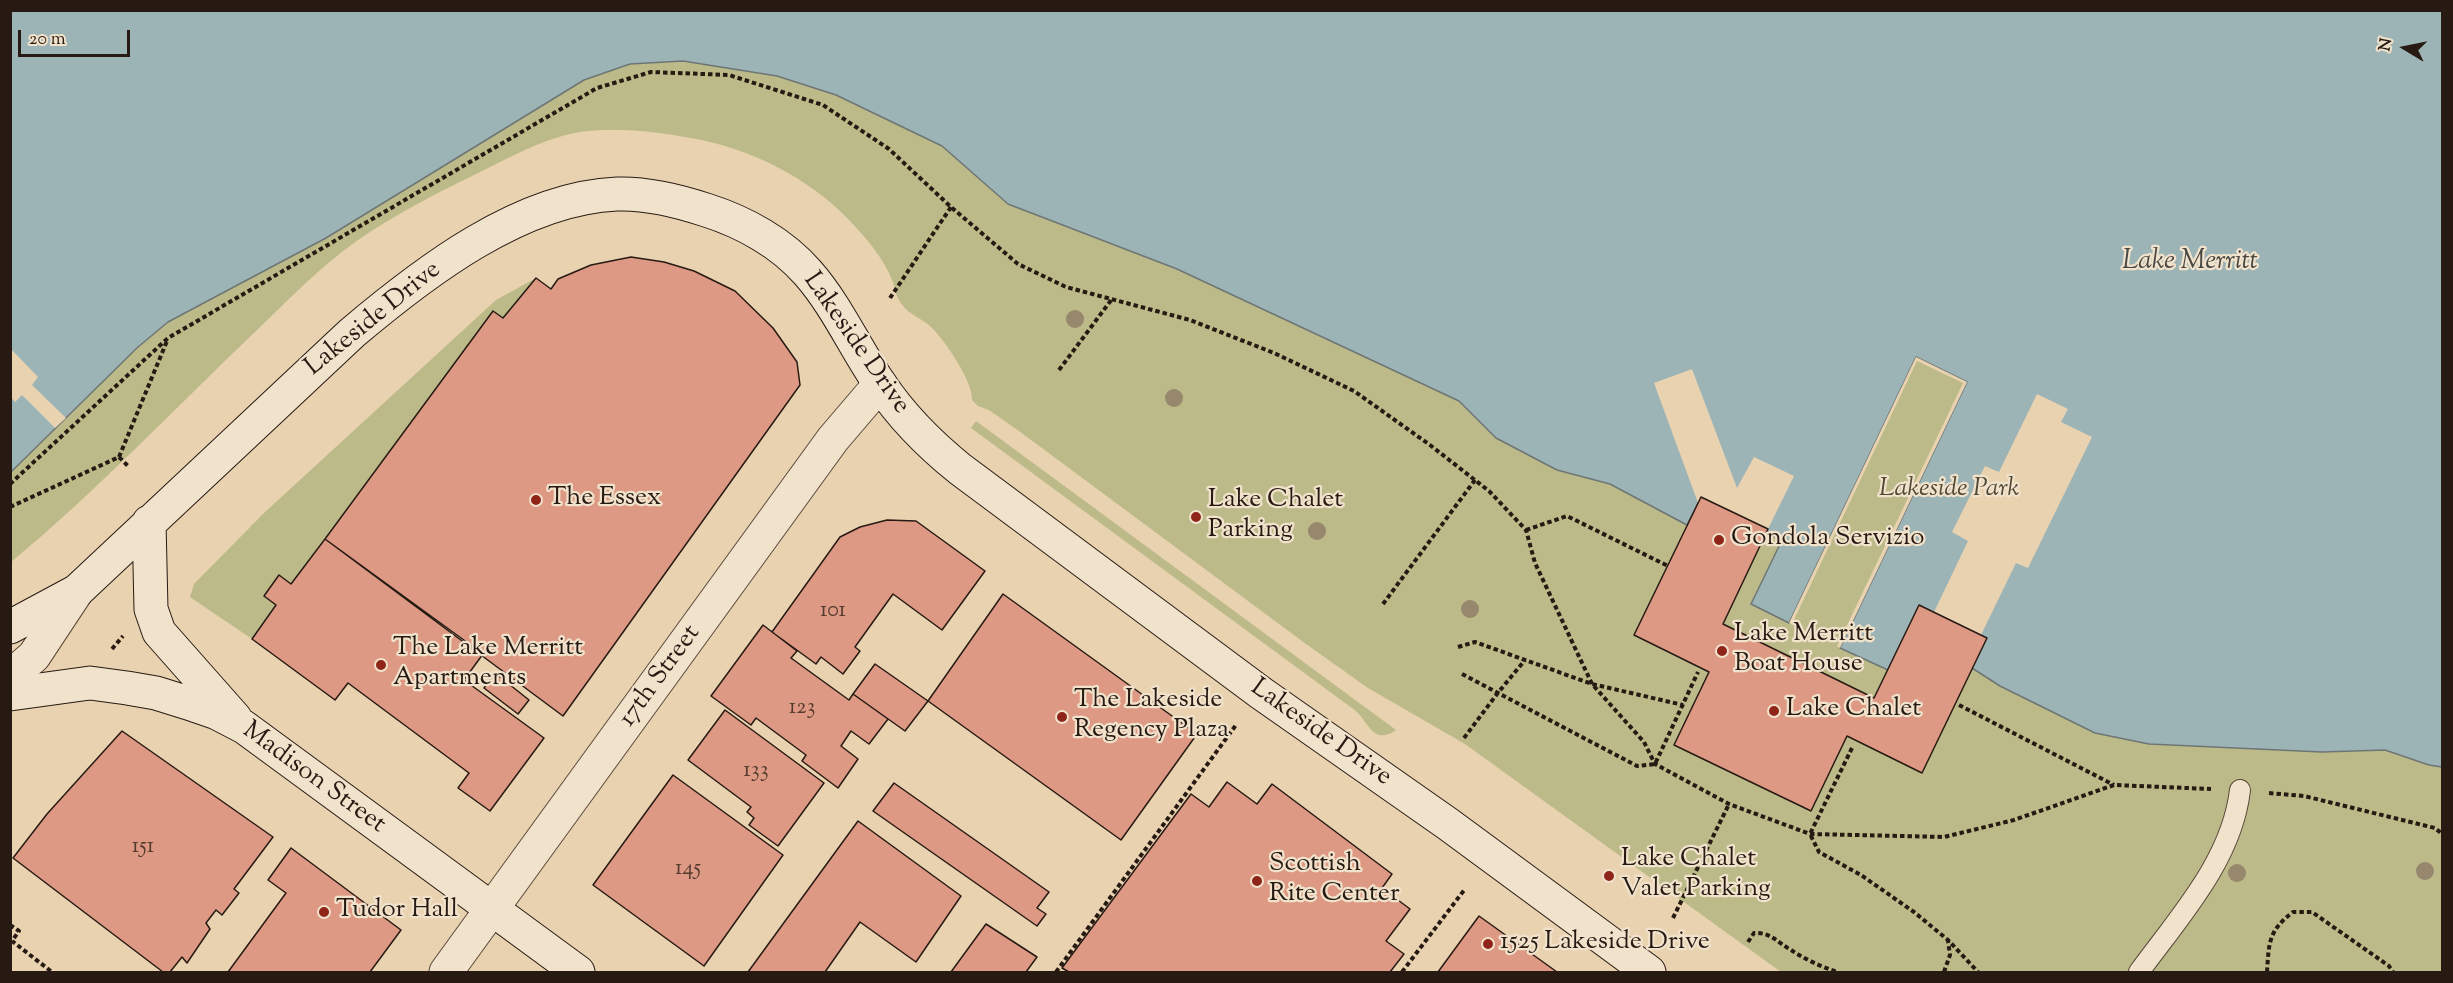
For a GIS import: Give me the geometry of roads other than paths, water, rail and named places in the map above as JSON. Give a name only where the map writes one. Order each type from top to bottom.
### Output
[{"type":"street","name":"Lakeside Drive","points":[[10,627],[77,591],[318,364],[385,306],[454,256],[501,229],[537,212],[576,201],[617,194],[687,204],[733,219],[778,245],[808,273],[832,305],[880,384],[907,420],[929,444],[960,469],[1261,693],[1448,824],[1649,972]]},
{"type":"street","name":"17th Street","points":[[446,972],[832,439],[880,384]]},
{"type":"street","points":[[149,522],[151,609],[159,632],[244,727]]},
{"type":"street","points":[[10,677],[33,657],[77,591]]},
{"type":"street","name":"Madison Street","points":[[10,694],[90,683],[156,693],[217,713],[244,727],[578,972]]},
{"type":"lane","points":[[2139,972],[2202,886],[2232,832],[2238,811],[2240,790]]},
{"type":"water","name":"Lake Merritt","points":[[11,11],[2442,11],[2442,767],[2385,750],[2322,752],[2149,744],[2095,733],[2000,686],[1972,668],[1888,670],[1840,648],[1967,382],[1916,357],[1789,623],[1751,604],[1782,540],[1766,533],[1767,529],[1701,497],[1687,525],[1610,484],[1557,470],[1496,438],[1459,401],[1177,269],[1008,204],[942,146],[836,95],[777,76],[683,61],[630,64],[584,80],[326,238],[168,322],[138,347],[11,472]]},
{"type":"place","name":"The Essex","points":[[536,500]]},
{"type":"place","name":"Lake Chalet Parking","points":[[1196,517]]},
{"type":"place","name":"Gondola Servizio","points":[[1719,540]]},
{"type":"place","name":"Lake Merritt Boat House","points":[[1722,651]]},
{"type":"place","name":"The Lake Merritt Apartments","points":[[381,665]]},
{"type":"place","name":"Lake Chalet","points":[[1774,711]]},
{"type":"place","name":"The Lakeside Regency Plaza","points":[[1062,717]]},
{"type":"place","name":"Lake Chalet Valet Parking","points":[[1609,876]]},
{"type":"place","name":"Scottish Rite Center","points":[[1257,881]]},
{"type":"place","name":"Tudor Hall","points":[[324,912]]},
{"type":"place","name":"1525 Lakeside Drive","points":[[1488,944]]},
{"type":"park label","name":"Lakeside Park","points":[[1949,491]]}]
